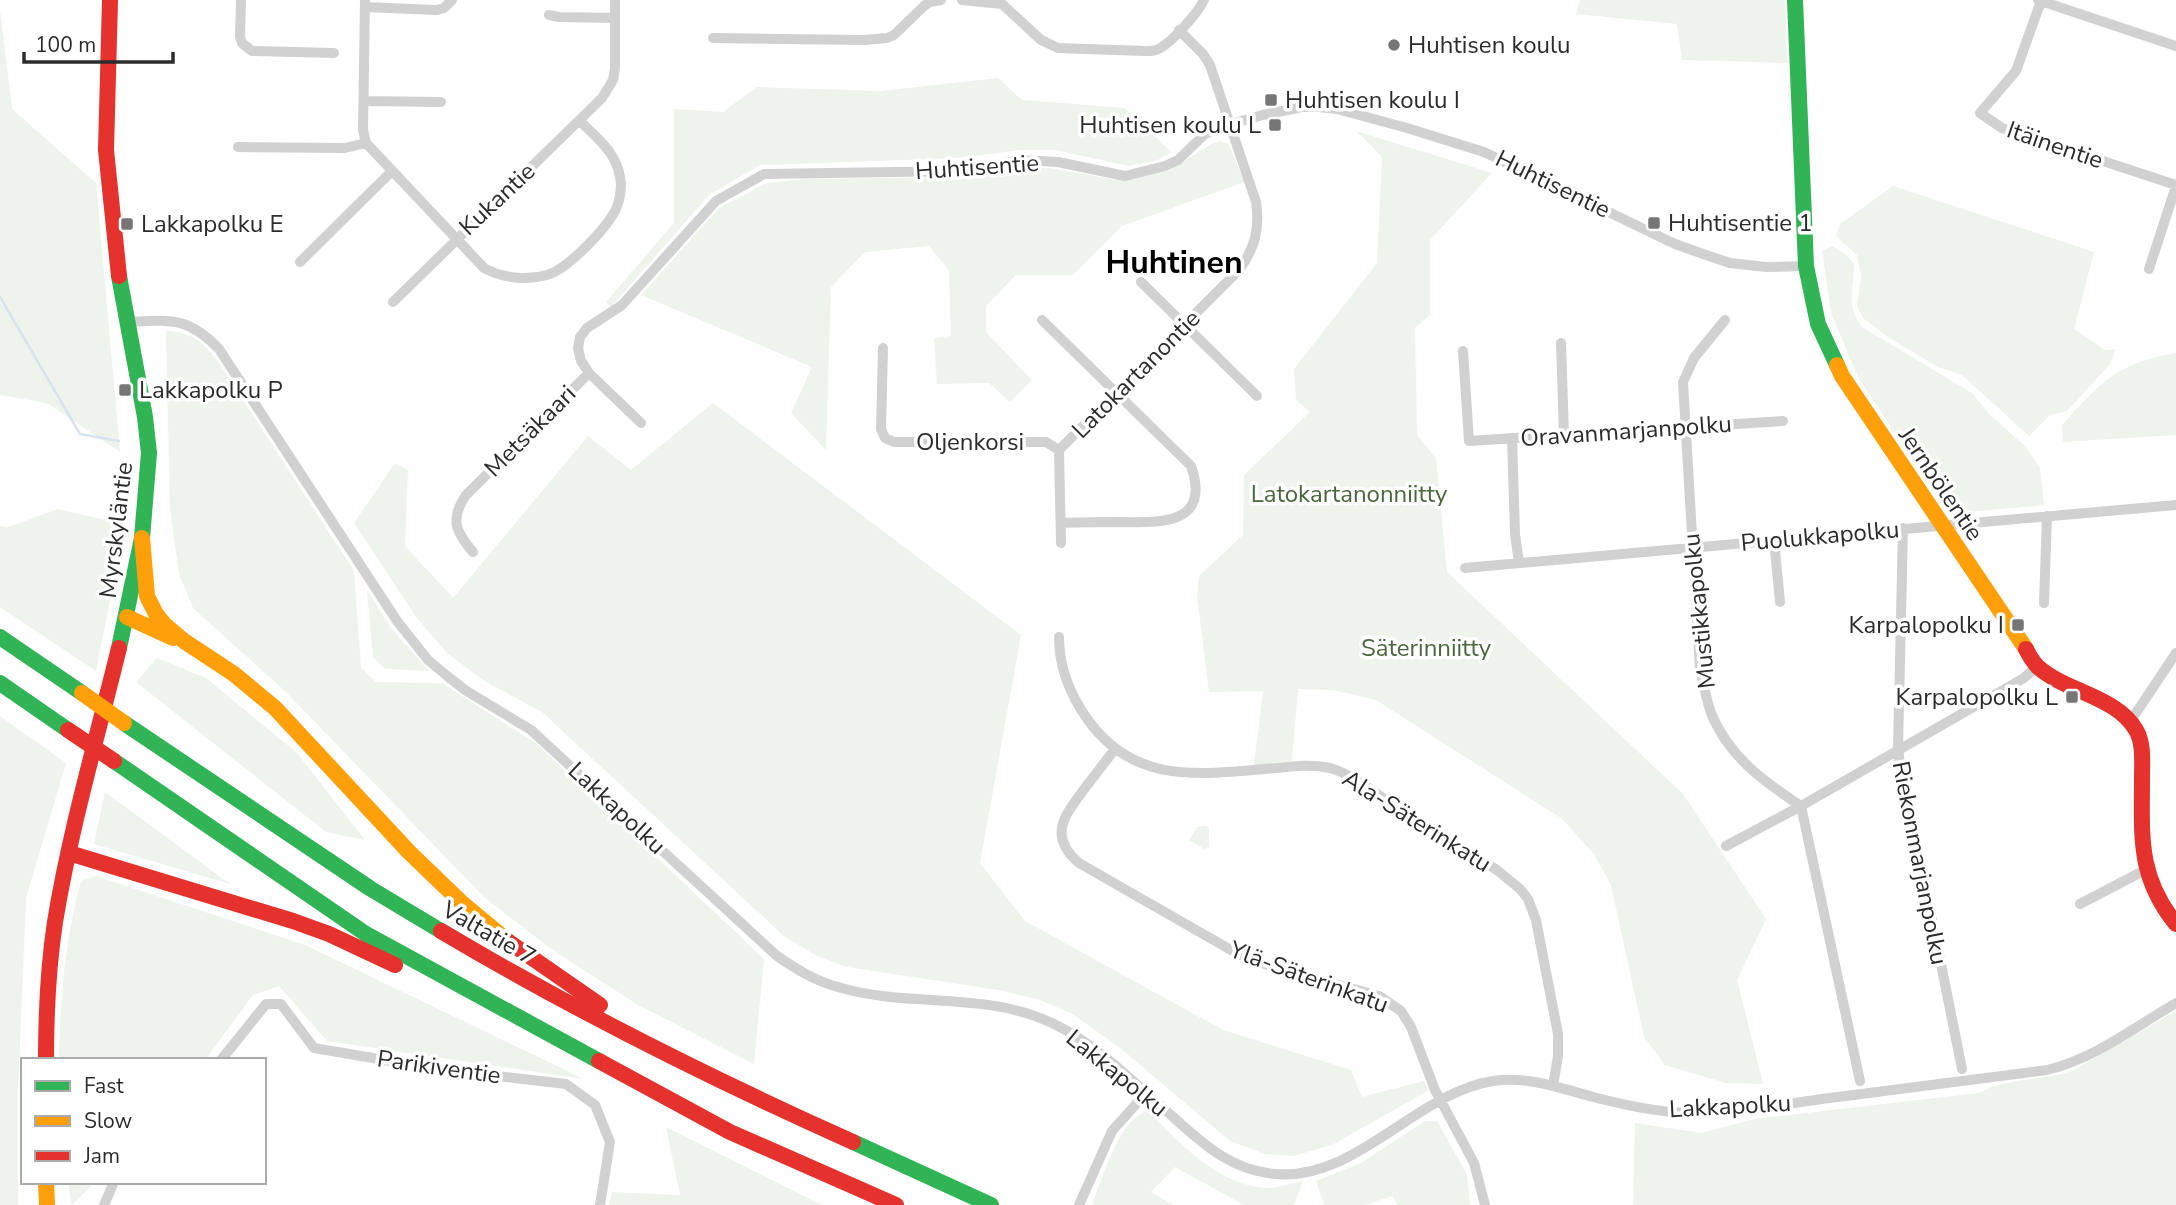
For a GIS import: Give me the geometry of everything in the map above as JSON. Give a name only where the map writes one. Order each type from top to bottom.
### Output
[{"type":"main road","name":"Myrskyläntie","points":[[46,1058],[46,1010],[55,923],[69,853],[127,617],[142,538],[149,453],[145,416],[116,255],[106,150],[110,0]]},
{"type":"main road","name":"Jernbölentie","points":[[1795,0],[1806,266],[1818,324],[1842,376],[2037,666],[2059,681],[2114,709],[2130,722]]},
{"type":"main road","points":[[142,538],[145,582],[150,602],[162,622],[191,646],[255,690],[281,714],[430,872],[490,927],[576,990],[755,1098]]},
{"type":"main road","points":[[127,617],[191,646]]},
{"type":"main road","name":"Valtatie 7","points":[[0,637],[371,889],[508,971],[755,1098],[992,1205]]},
{"type":"main road","points":[[0,683],[366,934],[730,1132],[896,1205]]},
{"type":"main road","points":[[2130,722],[2137,731],[2141,753],[2145,870],[2163,911],[2176,924]]},
{"type":"main road","points":[[69,853],[329,934],[476,1003],[533,1026]]},
{"type":"main road","points":[[47,1184],[47,1205]]},
{"type":"street","points":[[241,0],[240,37],[252,51],[334,53]]},
{"type":"street","points":[[238,147],[345,148],[366,144],[363,130],[365,4],[437,10],[444,8],[452,0]]},
{"type":"street","name":"Kukantie","points":[[366,144],[457,240],[602,98],[613,80],[615,0]]},
{"type":"street","points":[[962,0],[1002,4],[1041,40],[1058,48],[1156,50],[1165,45],[1204,0]]},
{"type":"street","points":[[713,38],[887,38],[933,1]]},
{"type":"street","points":[[2040,1],[2176,46]]},
{"type":"street","name":"Itäinentie","points":[[2040,1],[2015,71],[1980,113],[2002,128],[2176,186]]},
{"type":"street","points":[[550,15],[615,18]]},
{"type":"street","name":"Latokartanontie","points":[[1061,543],[1059,450],[1239,270],[1251,254],[1257,238],[1256,202],[1210,65],[1179,30]]},
{"type":"street","points":[[364,101],[441,102]]},
{"type":"street","name":"Huhtisentie","points":[[589,373],[581,361],[578,348],[583,331],[622,305],[716,201],[764,173],[962,171],[1022,159],[1058,162],[1125,176],[1178,160],[1205,134],[1230,124],[1302,107],[1337,109],[1484,152],[1675,244],[1730,263],[1766,267],[1806,266]]},
{"type":"street","points":[[393,302],[457,240],[484,268],[508,277],[549,275],[558,271],[585,247],[616,208],[620,180],[615,159],[580,121]]},
{"type":"street","points":[[300,262],[391,172]]},
{"type":"street","points":[[2149,269],[2176,186]]},
{"type":"street","points":[[1141,282],[1257,396]]},
{"type":"street","points":[[1042,320],[1191,466],[1196,482],[1195,498],[1180,516],[1164,523],[1061,523]]},
{"type":"street","name":"Mustikkapolku","points":[[1725,320],[1694,358],[1683,382],[1700,670],[1711,712],[1731,749],[1758,777],[1801,806]]},
{"type":"street","name":"Lakkapolku","points":[[126,322],[184,323],[203,333],[219,349],[397,621],[428,660],[465,690],[531,730],[777,956],[817,980],[847,990],[1002,1007],[1034,1015],[1054,1024],[1085,1043],[1209,1149],[1242,1167],[1277,1174],[1309,1171],[1334,1163],[1441,1101],[1470,1088],[1496,1081],[1519,1079],[1644,1109],[1671,1112],[1760,1108],[2047,1070],[2088,1055],[2176,1003]]},
{"type":"street","points":[[1561,343],[1564,435]]},
{"type":"street","name":"Oljenkorsi","points":[[883,348],[881,429],[885,438],[894,442],[1046,442],[1059,450]]},
{"type":"street","name":"Oravanmarjanpolku","points":[[1463,351],[1469,441],[1783,421]]},
{"type":"street","name":"Metsäkaari","points":[[473,552],[462,540],[457,529],[458,507],[589,373],[641,423]]},
{"type":"street","points":[[1512,438],[1515,534],[1519,563]]},
{"type":"street","name":"Puolukkapolku","points":[[1465,568],[2176,505]]},
{"type":"street","points":[[2044,603],[2047,516]]},
{"type":"street","name":"Riekonmarjanpolku","points":[[1903,528],[1898,749],[1905,801],[1927,894],[1962,1069]]},
{"type":"street","points":[[1774,540],[1780,602]]},
{"type":"street","name":"Ala-Säterinkatu","points":[[1059,637],[1062,670],[1074,698],[1102,738],[1115,749],[1146,765],[1179,774],[1303,766],[1335,770],[1511,881],[1528,899],[1536,920],[1558,1034],[1558,1056],[1553,1086]]},
{"type":"street","points":[[2130,722],[2176,653]]},
{"type":"street","points":[[1726,846],[2024,678],[2037,666]]},
{"type":"street","name":"Ylä-Säterinkatu","points":[[1115,749],[1064,818],[1062,835],[1065,847],[1072,857],[1238,954],[1379,996],[1390,1002],[1408,1019],[1441,1101],[1474,1163],[1485,1205]]},
{"type":"street","points":[[1801,806],[1860,1081]]},
{"type":"street","points":[[2080,904],[2145,870]]},
{"type":"street","name":"Parikiventie","points":[[223,1058],[266,1004],[281,1004],[314,1048],[437,1069],[566,1084],[595,1105],[610,1142],[600,1205]]},
{"type":"street","points":[[1080,1203],[1112,1131],[1146,1093]]},
{"type":"street","points":[[104,1205],[113,1184]]},
{"type":"green space","points":[[1580,0],[1785,0],[1787,63],[1682,60],[1677,24],[1576,14]]},
{"type":"green space","points":[[0,10],[12,109],[96,183],[120,452],[47,403],[0,395]]},
{"type":"green space","points":[[998,78],[1022,100],[1125,108],[1171,152],[1158,160],[1129,166],[1055,150],[1019,150],[959,158],[760,165],[709,195],[611,307],[606,302],[674,223],[674,109],[723,112],[757,87],[881,91]]},
{"type":"green space","name":"Säterinniitty","points":[[1356,131],[1492,173],[1430,240],[1430,315],[1415,328],[1417,435],[1436,458],[1447,572],[1683,794],[1766,919],[1737,980],[1763,1084],[1726,1083],[1665,1065],[1644,1037],[1611,885],[1594,854],[1561,818],[1376,700],[1333,690],[1298,689],[1292,761],[1254,765],[1263,691],[1209,692],[1197,595],[1199,576],[1243,535],[1244,475],[1310,412],[1296,400],[1294,369],[1377,263],[1382,157]]},
{"type":"green space","points":[[1220,141],[1229,144],[1244,182],[1122,226],[1073,275],[1016,275],[986,306],[986,332],[1032,380],[1010,402],[989,383],[937,384],[934,338],[951,336],[949,270],[929,246],[865,252],[831,287],[826,450],[791,413],[812,367],[641,295],[719,208],[767,183],[804,179],[954,177],[1008,169],[1050,168],[1123,181],[1170,170]]},
{"type":"green space","points":[[1893,186],[2094,252],[2074,329],[2105,350],[2115,349],[2111,363],[2067,411],[2050,415],[2029,436],[1962,375],[1938,367],[1888,337],[1863,318],[1857,306],[1861,276],[1857,255],[1836,236],[1840,224]]},
{"type":"green space","points":[[1832,246],[1854,264],[1852,304],[1862,327],[1972,393],[1989,414],[2026,447],[2040,468],[2044,505],[1957,513],[1933,491],[1858,377],[1831,313],[1822,251]]},
{"type":"green space","points":[[166,331],[197,339],[219,363],[354,571],[361,668],[376,682],[442,683],[538,745],[764,959],[754,1064],[638,1005],[550,948],[485,898],[286,692],[193,608],[179,574],[170,509]]},
{"type":"green space","points":[[2176,353],[2176,435],[2063,442],[2062,425],[2099,386],[2124,369]]},
{"type":"green space","points":[[713,403],[1021,635],[980,863],[1025,921],[1223,1030],[1351,1070],[1362,1097],[1424,1081],[1429,1090],[1332,1145],[1293,1156],[1265,1154],[1230,1141],[1119,1047],[1071,1013],[1040,1000],[999,990],[847,967],[817,956],[784,936],[542,712],[486,682],[447,653],[416,617],[354,523],[395,463],[408,470],[405,546],[453,598],[588,436],[631,470]]},
{"type":"green space","points":[[58,509],[101,519],[123,520],[96,671],[0,607],[0,526],[8,527]]},
{"type":"green space","points":[[367,590],[391,628],[429,671],[385,669],[373,657]]},
{"type":"green space","points":[[157,658],[206,678],[297,753],[365,840],[326,832],[136,682]]},
{"type":"green space","points":[[0,716],[66,763],[26,898],[18,1092],[18,1205],[0,1205]]},
{"type":"green space","points":[[105,792],[230,884],[94,844]]},
{"type":"green space","points":[[1197,827],[1209,827],[1209,847],[1204,849],[1189,840]]},
{"type":"green space","points":[[96,876],[305,945],[584,1079],[327,1041],[279,986],[253,995],[206,1058],[59,1058],[67,947],[81,881]]},
{"type":"green space","points":[[2176,1011],[2176,1205],[1633,1205],[1635,1123],[1701,1133],[1755,1119],[1979,1093],[2001,1084],[2072,1071]]},
{"type":"green space","points":[[1148,1111],[1202,1162],[1234,1181],[1271,1188],[1303,1181],[1294,1205],[1244,1205],[1175,1167],[1151,1192],[1173,1205],[1092,1205],[1120,1137],[1128,1125]]},
{"type":"green space","points":[[1425,1121],[1437,1121],[1467,1175],[1470,1205],[1397,1205],[1393,1196],[1364,1205],[1324,1205],[1316,1181],[1361,1163]]},
{"type":"green space","points":[[666,1127],[822,1205],[609,1205],[612,1192],[680,1195]]},
{"type":"green space","points":[[68,1184],[93,1184],[72,1205]]},
{"type":"waterway","points":[[0,297],[80,434],[119,441]]},
{"type":"traffic: fast","points":[[1795,0],[1806,266],[1818,324],[1837,365]]},
{"type":"traffic: fast","points":[[119,276],[149,453],[142,538],[119,648]]},
{"type":"traffic: fast","points":[[0,637],[82,693]]},
{"type":"traffic: fast","points":[[0,683],[68,730]]},
{"type":"traffic: fast","points":[[124,723],[371,889],[441,931]]},
{"type":"traffic: fast","points":[[114,761],[366,934],[599,1061]]},
{"type":"traffic: fast","points":[[853,1142],[991,1205]]},
{"type":"traffic: slow","points":[[1837,365],[2026,649]]},
{"type":"traffic: slow","points":[[142,538],[147,596],[164,624],[184,641],[234,674],[275,708],[409,852],[463,904],[509,942]]},
{"type":"traffic: slow","points":[[127,617],[173,638]]},
{"type":"traffic: slow","points":[[82,693],[124,723]]},
{"type":"traffic: slow","points":[[46,1184],[47,1205]]},
{"type":"traffic: jam","points":[[110,0],[106,150],[119,276]]},
{"type":"traffic: jam","points":[[46,1058],[51,956],[61,888],[119,648]]},
{"type":"traffic: jam","points":[[2026,649],[2036,665],[2049,675],[2116,709],[2136,730],[2142,753],[2144,854],[2154,889],[2176,924]]},
{"type":"traffic: jam","points":[[68,730],[114,761]]},
{"type":"traffic: jam","points":[[69,853],[293,921],[329,934],[395,965]]},
{"type":"traffic: jam","points":[[441,931],[644,1042],[853,1142]]},
{"type":"traffic: jam","points":[[509,942],[600,1005]]},
{"type":"traffic: jam","points":[[599,1061],[730,1132],[896,1205]]},
{"type":"place","name":"Huhtisen koulu","points":[[1394,45]]},
{"type":"place","name":"Huhtisen koulu I","points":[[1271,100]]},
{"type":"place","name":"Huhtisen koulu L","points":[[1275,125]]},
{"type":"place","name":"Huhtisentie 1","points":[[1654,223]]},
{"type":"place","name":"Lakkapolku E","points":[[127,224]]},
{"type":"place","name":"Lakkapolku P","points":[[125,390]]},
{"type":"place","name":"Karpalopolku I","points":[[2018,625]]},
{"type":"place","name":"Karpalopolku L","points":[[2072,697]]},
{"type":"district","name":"Huhtinen","points":[[1174,262]]},
{"type":"park label","name":"Latokartanonniitty","points":[[1349,494]]}]
